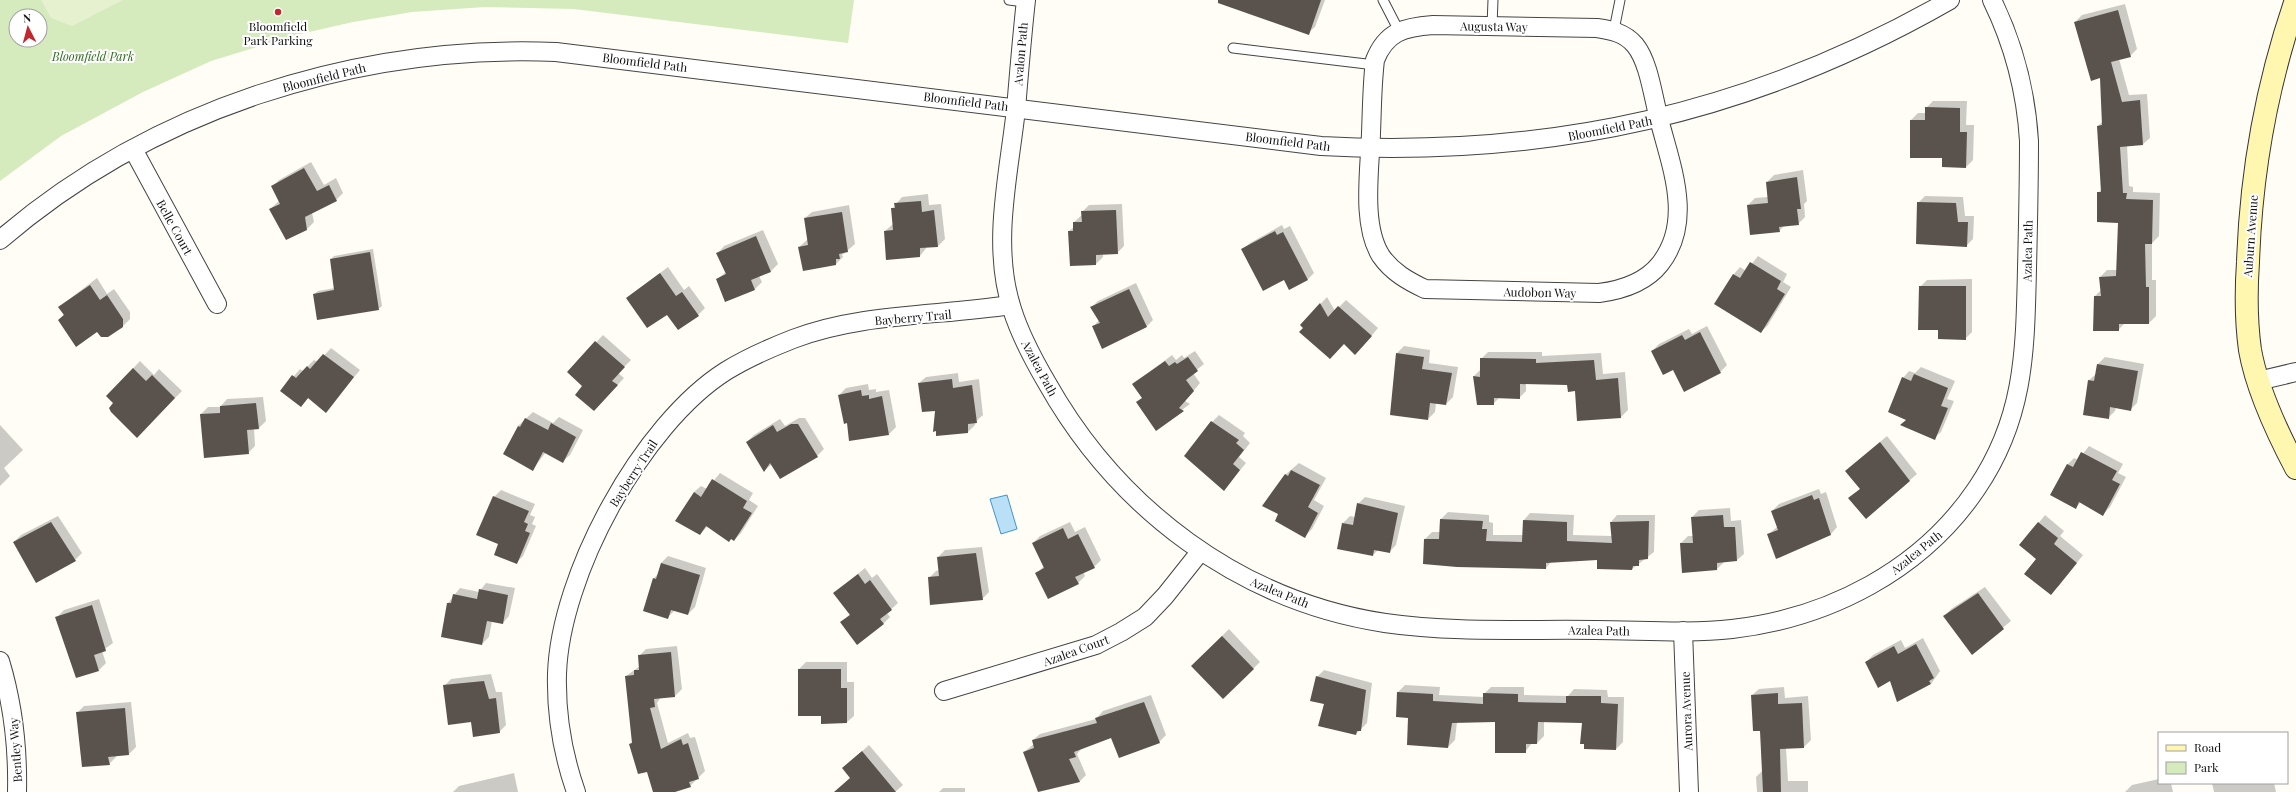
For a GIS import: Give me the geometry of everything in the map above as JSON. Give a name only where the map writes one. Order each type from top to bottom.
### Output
[{"type":"street","name":"Bloomfield Path","points":[[0,240],[70,186],[109,161],[212,111],[244,99],[320,76],[404,60],[512,50],[610,57],[1321,146],[1371,149],[1454,148],[1496,145],[1600,131],[1658,119],[1745,94],[1823,64],[1910,23],[1950,0]]},
{"type":"street","name":"Azalea Path","points":[[1016,107],[1006,181],[1003,245],[1004,274],[1010,305],[1022,337],[1062,410],[1094,454],[1144,507],[1200,552],[1245,578],[1280,594],[1348,616],[1383,623],[1446,628],[1683,631],[1728,630],[1766,624],[1834,604],[1864,589],[1901,566],[1930,543],[1956,517],[1978,487],[2000,449],[2012,417],[2025,348],[2029,141],[2028,117],[2020,72],[2009,35],[1992,0]]},
{"type":"street","name":"Auburn Avenue","points":[[2296,0],[2274,73],[2254,183],[2249,232],[2247,322],[2250,350],[2258,381],[2283,443],[2296,468]]},
{"type":"street","name":"Avalon Path","points":[[1016,107],[1020,1]]},
{"type":"street","name":"Augusta Way","points":[[1371,149],[1375,65],[1380,48],[1399,31],[1415,26],[1433,25],[1614,30]]},
{"type":"street","points":[[1614,30],[1635,45],[1642,57],[1658,119]]},
{"type":"street","name":"Audobon Way","points":[[1371,149],[1369,194],[1373,237],[1381,256],[1392,270],[1408,281],[1425,289],[1443,290],[1599,293],[1620,291],[1655,270],[1666,256],[1676,235],[1679,212],[1677,190],[1658,119]]},
{"type":"street","name":"Belle Court","points":[[133,149],[217,304]]},
{"type":"street","name":"Bayberry Trail","points":[[576,792],[565,754],[559,714],[557,674],[561,639],[574,591],[590,549],[610,508],[632,470],[658,434],[689,401],[725,372],[759,353],[794,339],[830,327],[864,322],[969,312],[1010,305]]},
{"type":"street","points":[[2258,381],[2296,372]]},
{"type":"street","name":"Azalea Court","points":[[944,691],[1096,645],[1122,632],[1145,617],[1166,596],[1200,552]]},
{"type":"street","name":"Aurora Avenue","points":[[1683,631],[1689,792]]},
{"type":"street","name":"Bentley Way","points":[[0,661],[12,708],[16,739],[17,792]]},
{"type":"lane","points":[[1383,0],[1399,31]]},
{"type":"lane","points":[[1492,26],[1493,0]]},
{"type":"lane","points":[[1614,30],[1620,0]]},
{"type":"lane","points":[[1233,48],[1375,65]]},
{"type":"green space","name":"Bloomfield Park","points":[[0,0],[854,0],[848,43],[574,9],[485,7],[412,12],[353,22],[296,35],[211,61],[143,92],[61,136],[0,181]]},
{"type":"green space","points":[[41,0],[123,0],[72,26],[51,18],[48,13],[48,8],[45,8]]},
{"type":"water","points":[[1007,495],[1017,529],[1001,534],[990,499]]},
{"type":"building","points":[[1218,0],[1321,0],[1309,35],[1218,3]]},
{"type":"building","points":[[2118,10],[2131,57],[2111,62],[2122,102],[2140,100],[2143,145],[2120,147],[2123,193],[2127,193],[2126,199],[2153,200],[2152,244],[2145,244],[2146,287],[2149,287],[2149,324],[2119,324],[2119,331],[2093,331],[2094,296],[2101,296],[2099,277],[2116,276],[2118,223],[2097,222],[2097,192],[2101,192],[2097,126],[2102,125],[2100,78],[2091,81],[2074,22]]},
{"type":"building","points":[[1925,107],[1960,108],[1960,132],[1967,132],[1966,168],[1942,167],[1942,158],[1910,158],[1910,120],[1925,120]]},
{"type":"building","points":[[304,168],[317,191],[329,185],[337,201],[305,217],[307,230],[286,240],[269,209],[280,204],[271,186]]},
{"type":"building","points":[[1797,177],[1801,209],[1797,209],[1799,225],[1779,227],[1780,232],[1750,235],[1747,205],[1768,203],[1766,182]]},
{"type":"building","points":[[921,201],[922,212],[934,210],[938,247],[920,248],[920,257],[886,260],[884,231],[893,230],[891,208],[895,208],[894,203]]},
{"type":"building","points":[[1917,202],[1956,203],[1958,222],[1968,222],[1967,247],[1916,244]]},
{"type":"building","points":[[1116,210],[1118,254],[1096,255],[1096,265],[1070,266],[1068,231],[1073,231],[1073,222],[1082,222],[1081,211]]},
{"type":"building","points":[[842,212],[848,252],[839,254],[840,259],[836,259],[836,265],[803,271],[798,247],[808,245],[804,218]]},
{"type":"building","points":[[1275,231],[1277,235],[1283,232],[1308,280],[1289,290],[1284,280],[1263,291],[1241,249]]},
{"type":"building","points":[[756,236],[771,272],[751,280],[755,290],[725,302],[716,279],[726,274],[716,253]]},
{"type":"building","points":[[370,252],[379,310],[317,320],[313,294],[334,290],[330,259]]},
{"type":"building","points":[[1750,262],[1781,281],[1777,289],[1785,294],[1761,333],[1714,304],[1733,274],[1740,278]]},
{"type":"building","points":[[660,273],[676,296],[682,292],[699,316],[678,330],[667,315],[647,328],[626,298]]},
{"type":"building","points":[[90,285],[100,300],[107,295],[123,319],[123,327],[108,337],[101,337],[97,332],[76,347],[58,320],[64,315],[58,307]]},
{"type":"building","points":[[1919,286],[1966,286],[1966,340],[1938,339],[1938,330],[1918,330]]},
{"type":"building","points":[[1129,289],[1147,327],[1102,349],[1092,326],[1100,323],[1090,307]]},
{"type":"building","points":[[1320,303],[1328,317],[1338,306],[1372,336],[1355,355],[1344,344],[1330,359],[1299,332],[1303,328],[1300,325]]},
{"type":"building","points":[[1700,332],[1721,373],[1684,392],[1673,370],[1663,375],[1651,351],[1682,335],[1685,340]]},
{"type":"building","points":[[595,341],[625,367],[612,381],[618,385],[594,411],[575,395],[582,386],[567,372]]},
{"type":"building","points":[[1396,353],[1424,357],[1422,369],[1452,373],[1446,405],[1430,403],[1428,420],[1390,415]]},
{"type":"building","points":[[323,354],[354,377],[326,413],[308,398],[301,407],[280,391],[292,375],[296,378],[307,366],[310,369]]},
{"type":"building","points":[[1188,357],[1198,371],[1186,380],[1194,391],[1179,408],[1184,411],[1156,431],[1136,402],[1142,398],[1132,384],[1165,361],[1169,366],[1175,362],[1177,364]]},
{"type":"building","points":[[1480,358],[1536,359],[1536,363],[1594,360],[1596,380],[1618,378],[1621,418],[1577,421],[1575,391],[1568,392],[1567,385],[1520,384],[1520,399],[1494,398],[1494,405],[1477,405],[1473,376],[1480,377]]},
{"type":"building","points":[[2097,364],[2138,371],[2131,411],[2110,407],[2109,419],[2083,415],[2088,380],[2094,381]]},
{"type":"building","points":[[133,368],[146,381],[152,375],[175,398],[137,438],[111,412],[109,408],[113,403],[106,396]]},
{"type":"building","points":[[1914,374],[1948,388],[1941,406],[1948,408],[1935,440],[1900,425],[1906,420],[1888,412],[1902,377],[1911,381]]},
{"type":"building","points":[[952,379],[953,388],[972,385],[977,423],[968,424],[968,433],[936,436],[936,431],[933,432],[935,411],[922,412],[918,383]]},
{"type":"building","points":[[861,390],[862,396],[869,395],[869,399],[882,396],[889,435],[849,441],[847,423],[844,424],[838,395]]},
{"type":"building","points":[[256,403],[259,429],[247,430],[249,454],[204,458],[200,414],[220,413],[220,406]]},
{"type":"building","points":[[525,418],[548,430],[551,423],[576,437],[563,463],[543,452],[533,471],[503,454],[518,426],[520,427]]},
{"type":"building","points":[[1211,421],[1239,440],[1236,443],[1244,450],[1233,464],[1240,470],[1224,491],[1184,456]]},
{"type":"building","points":[[791,424],[798,424],[818,457],[780,479],[770,463],[764,472],[746,442],[773,425],[777,432]]},
{"type":"building","points":[[1880,442],[1910,481],[1866,519],[1848,498],[1860,489],[1845,471]]},
{"type":"building","points":[[2081,452],[2117,471],[2112,480],[2120,484],[2103,516],[2079,502],[2076,509],[2050,495],[2067,464],[2073,467]]},
{"type":"building","points":[[1291,470],[1320,485],[1308,507],[1318,513],[1305,538],[1275,521],[1278,514],[1262,506],[1285,474],[1288,476]]},
{"type":"building","points":[[712,479],[747,501],[743,508],[752,513],[734,541],[731,539],[729,542],[706,526],[700,535],[675,521],[694,492],[701,497]]},
{"type":"building","points":[[1812,495],[1814,500],[1819,498],[1831,535],[1776,559],[1767,534],[1778,530],[1771,511]]},
{"type":"building","points":[[493,496],[529,511],[524,522],[528,524],[525,531],[530,533],[517,564],[494,555],[498,544],[476,535]]},
{"type":"building","points":[[1357,503],[1398,513],[1390,553],[1374,550],[1373,556],[1337,549],[1342,523],[1353,525]]},
{"type":"building","points":[[1723,515],[1724,527],[1735,527],[1737,561],[1717,563],[1717,570],[1682,573],[1680,543],[1693,543],[1691,517]]},
{"type":"building","points":[[1440,519],[1483,521],[1482,529],[1487,529],[1486,541],[1522,542],[1523,520],[1567,522],[1567,541],[1612,543],[1610,522],[1649,521],[1648,559],[1639,560],[1639,566],[1633,566],[1632,570],[1597,569],[1597,560],[1546,563],[1546,569],[1457,567],[1423,564],[1424,539],[1439,539]]},
{"type":"building","points":[[51,522],[76,561],[36,583],[13,542]]},
{"type":"building","points":[[2038,522],[2058,538],[2054,544],[2077,563],[2051,595],[2024,574],[2036,559],[2019,545]]},
{"type":"building","points":[[1063,528],[1068,539],[1078,534],[1095,568],[1075,577],[1079,584],[1048,599],[1035,573],[1044,568],[1032,543]]},
{"type":"building","points":[[976,553],[983,600],[930,605],[928,577],[939,576],[937,557]]},
{"type":"building","points":[[661,563],[700,575],[688,615],[671,610],[668,619],[643,611],[653,578],[656,579]]},
{"type":"building","points":[[858,574],[865,584],[870,580],[892,610],[880,619],[884,624],[857,645],[840,622],[850,615],[833,593]]},
{"type":"building","points":[[479,589],[508,595],[503,624],[487,621],[482,645],[441,637],[447,603],[451,603],[453,594],[477,599]]},
{"type":"building","points":[[1978,593],[2004,629],[1972,655],[1943,616]]},
{"type":"building","points":[[92,605],[106,651],[94,655],[99,671],[76,678],[55,617]]},
{"type":"building","points":[[1222,636],[1254,669],[1223,699],[1191,666]]},
{"type":"building","points":[[1916,644],[1934,678],[1929,681],[1931,684],[1897,702],[1890,681],[1878,688],[1865,662],[1894,646],[1898,654]]},
{"type":"building","points":[[671,652],[675,697],[654,699],[655,707],[650,708],[661,749],[681,739],[683,745],[688,743],[699,779],[689,782],[691,787],[675,792],[653,792],[647,772],[638,774],[629,744],[632,743],[625,676],[634,675],[634,670],[639,670],[638,655]]},
{"type":"building","points":[[798,669],[841,669],[841,688],[847,688],[847,723],[821,724],[821,716],[798,716]]},
{"type":"building","points":[[1316,676],[1366,690],[1361,731],[1357,731],[1356,735],[1318,726],[1324,704],[1310,701]]},
{"type":"building","points":[[484,681],[489,699],[496,698],[500,733],[473,737],[471,722],[448,725],[443,685]]},
{"type":"building","points":[[1397,692],[1433,694],[1433,701],[1483,704],[1483,693],[1518,694],[1518,702],[1566,703],[1566,696],[1601,696],[1601,703],[1618,704],[1616,750],[1584,749],[1584,744],[1580,744],[1582,723],[1538,722],[1537,744],[1526,744],[1526,753],[1495,753],[1495,722],[1452,723],[1448,748],[1407,745],[1408,718],[1396,717]]},
{"type":"building","points":[[1778,693],[1778,704],[1802,703],[1804,748],[1780,749],[1781,792],[1763,792],[1760,731],[1753,731],[1751,695]]},
{"type":"building","points":[[1144,702],[1160,743],[1119,758],[1111,738],[1074,752],[1076,757],[1069,759],[1080,782],[1038,792],[1023,752],[1034,748],[1032,740],[1097,723],[1095,718]]},
{"type":"building","points":[[125,708],[129,755],[108,757],[110,765],[82,767],[76,712]]},
{"type":"building","points":[[862,751],[896,792],[834,792],[850,778],[842,768]]},
{"type":"place","name":"Bloomfield Park Parking","points":[[278,12]]}]
